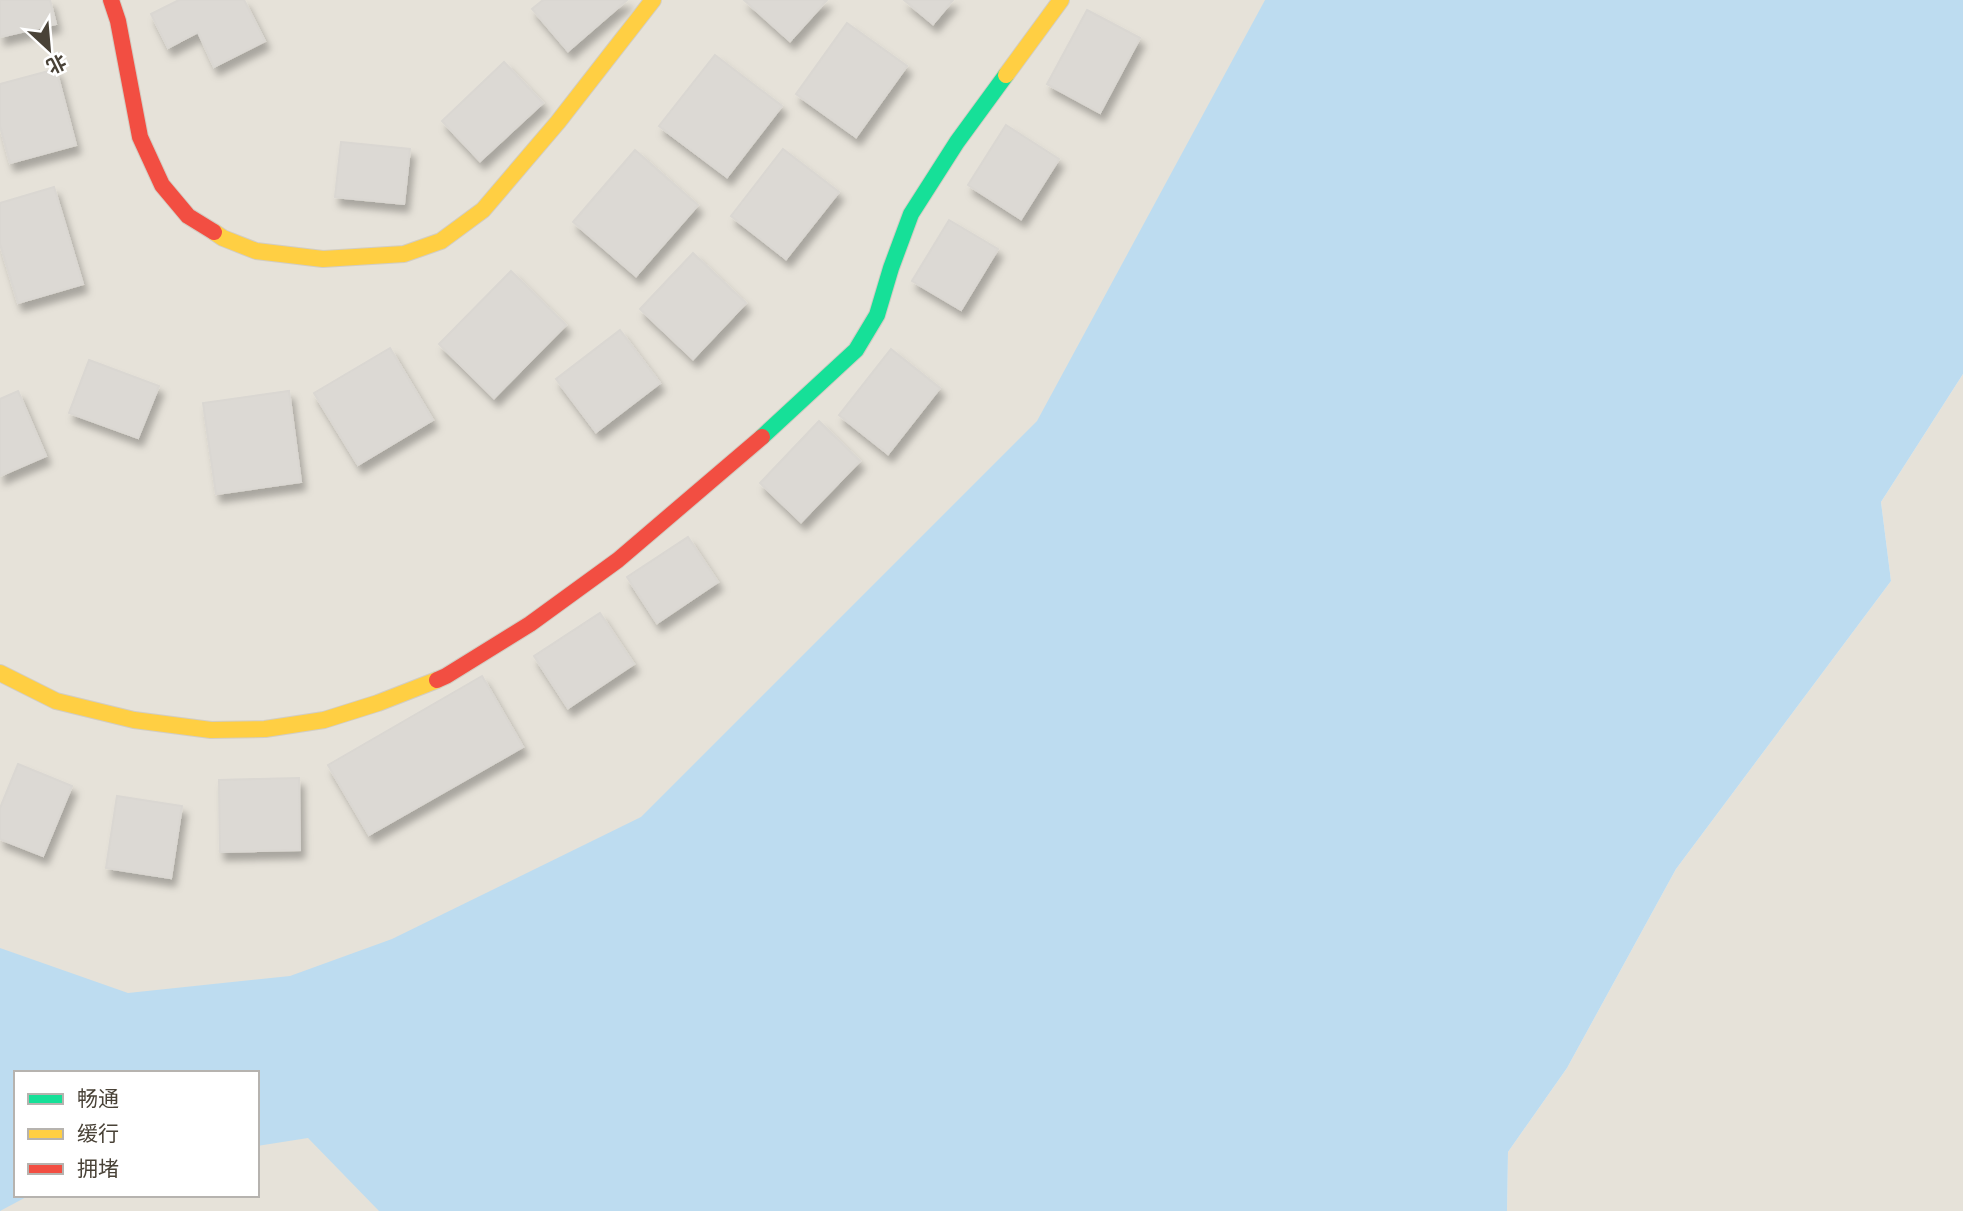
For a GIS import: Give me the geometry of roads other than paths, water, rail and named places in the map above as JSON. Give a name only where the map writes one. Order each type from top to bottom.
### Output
[{"type":"street","points":[[111,0],[118,21],[140,137],[162,185],[188,216],[223,238],[256,251],[323,259],[404,254],[441,241],[483,210],[558,122],[653,0]]},
{"type":"street","points":[[0,673],[56,701],[134,720],[211,730],[265,729],[324,720],[435,681],[530,624],[618,560],[783,419],[856,350],[877,315],[911,214],[957,142],[1060,0]]},
{"type":"water","points":[[1265,0],[1963,0],[1963,374],[1881,502],[1891,581],[1676,869],[1567,1068],[1508,1152],[1507,1211],[379,1211],[308,1138],[259,1146],[259,1071],[14,1071],[14,1197],[26,1197],[0,1211],[0,948],[128,993],[290,976],[392,939],[641,817],[1037,421]]}]
